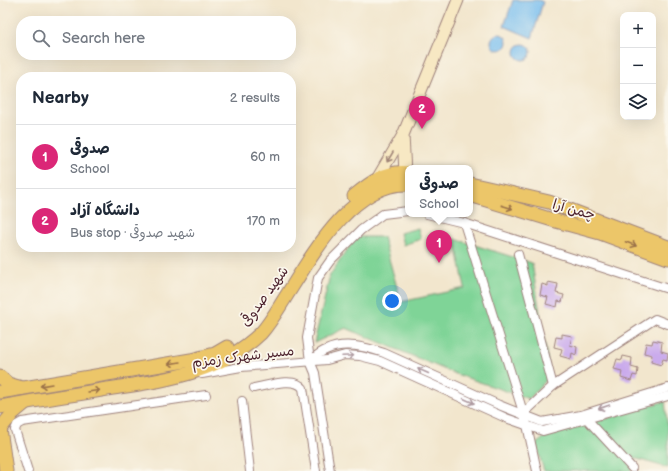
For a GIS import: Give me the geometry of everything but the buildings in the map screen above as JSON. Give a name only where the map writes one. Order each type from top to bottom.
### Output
[{"type":"main road","points":[[377,179],[403,135],[458,0]]},
{"type":"main road","points":[[403,135],[406,165]]},
{"type":"main road","name":"شهید صدوقی","points":[[0,392],[191,360],[215,354],[237,342],[256,326],[311,242],[346,202],[377,179],[397,172],[405,176]]},
{"type":"main road","name":"شهید صدوقی","points":[[0,407],[179,377],[226,364],[262,332],[317,248],[352,208],[367,196],[405,178]]},
{"type":"main road","name":"چمن آرا","points":[[473,185],[536,198],[568,208],[668,247]]},
{"type":"main road","name":"چمن آرا","points":[[473,196],[563,224],[600,233],[668,258]]},
{"type":"main road","points":[[530,214],[539,208],[536,198]]},
{"type":"main road","points":[[563,224],[558,216],[558,213],[568,208]]},
{"type":"main road","points":[[0,377],[8,384],[23,389]]},
{"type":"main road","points":[[6,471],[0,429],[14,413],[27,402]]},
{"type":"street","points":[[330,471],[315,373],[310,361],[307,338],[318,278],[330,262],[361,230],[383,214],[405,211]]},
{"type":"street","points":[[439,217],[464,223],[668,289]]},
{"type":"street","points":[[464,223],[527,425],[537,471]]},
{"type":"street","points":[[518,254],[552,386]]},
{"type":"street","points":[[523,414],[552,386],[655,319],[668,324]]},
{"type":"street","points":[[310,361],[326,349],[346,346],[365,347],[384,353],[542,422],[584,417],[668,388]]},
{"type":"street","name":"مسیر شهرک زمزم","points":[[226,364],[327,360],[345,355],[360,356],[380,361],[506,418],[543,431],[584,417]]},
{"type":"street","points":[[254,388],[286,382],[295,382],[300,384],[303,388],[316,471]]},
{"type":"street","points":[[28,471],[15,430],[17,425],[22,422],[206,395]]},
{"type":"street","points":[[624,404],[668,396]]},
{"type":"street","points":[[242,401],[250,471]]},
{"type":"street","points":[[584,417],[632,468]]},
{"type":"green space","points":[[418,228],[421,239],[403,245],[400,233]]},
{"type":"green space","points":[[356,237],[383,237],[401,302],[465,288],[455,239],[532,263],[550,376],[529,399],[453,373],[346,328],[314,343],[330,275]]},
{"type":"green space","points":[[665,401],[668,431],[668,468],[634,458],[631,471],[544,471],[536,444],[545,437]]},
{"type":"water","points":[[513,0],[539,0],[543,2],[532,38],[504,26]]},
{"type":"water","points":[[499,34],[506,39],[507,42],[502,49],[499,50],[492,45],[491,42],[496,35]]},
{"type":"water","points":[[523,44],[530,49],[531,52],[526,59],[523,60],[516,55],[515,52],[520,45]]},
{"type":"place","name":"دانشگاه آزاد","points":[[422,129]]},
{"type":"place","name":"صدوقی","points":[[439,263]]}]
